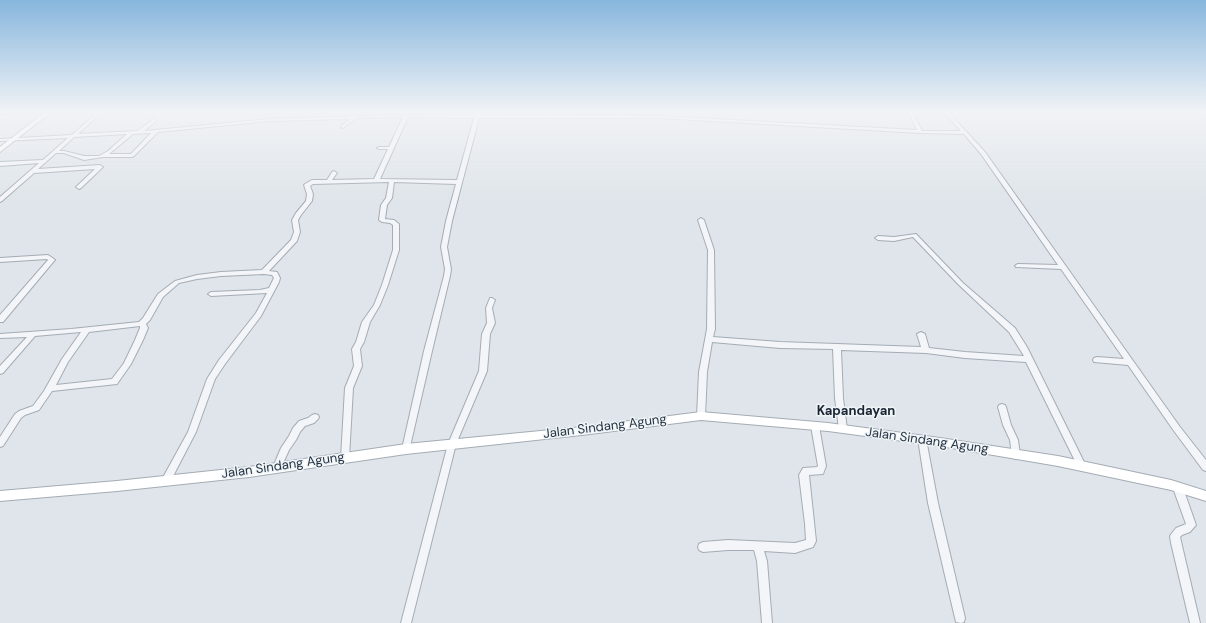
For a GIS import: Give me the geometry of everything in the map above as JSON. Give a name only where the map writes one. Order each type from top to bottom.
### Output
[{"type":"main road","points":[[0,150],[10,142]]},
{"type":"main road","name":"Jalan Sindang Agung","points":[[0,496],[166,481],[277,468],[406,449],[582,431],[701,416],[843,429],[922,439],[1082,466],[1206,496]]},
{"type":"street","points":[[0,200],[66,142]]},
{"type":"street","points":[[103,156],[120,142]]},
{"type":"street","points":[[55,152],[64,152],[84,158],[132,155],[145,142]]},
{"type":"street","points":[[376,181],[393,142]]},
{"type":"street","points":[[406,449],[447,276],[445,242],[470,142]]},
{"type":"street","points":[[974,142],[1064,267],[1177,429],[1206,467]]},
{"type":"street","points":[[378,148],[390,148]]},
{"type":"street","points":[[0,164],[45,161]]},
{"type":"street","points":[[34,171],[100,167],[79,187]]},
{"type":"street","points":[[329,181],[334,173]]},
{"type":"street","points":[[264,272],[294,241],[297,232],[295,220],[308,201],[310,194],[307,185],[312,182],[392,180],[459,182]]},
{"type":"street","points":[[344,458],[349,388],[358,366],[356,348],[360,342],[366,322],[377,306],[396,250],[396,224],[392,221],[382,220],[384,205],[389,198],[392,180]]},
{"type":"street","points":[[701,220],[711,250],[711,329],[703,372],[701,416]]},
{"type":"street","points":[[878,238],[894,239],[914,235],[961,284],[1012,330],[1082,466]]},
{"type":"street","points":[[0,260],[48,257],[52,260],[0,320]]},
{"type":"street","points":[[1018,266],[1064,267]]},
{"type":"street","points":[[0,336],[86,330],[142,323],[160,296],[177,282],[215,274],[273,272],[277,277],[272,290],[258,314],[211,379],[192,432],[166,481]]},
{"type":"street","points":[[211,294],[260,292],[272,290]]},
{"type":"street","points":[[406,623],[452,444],[482,377],[486,334],[491,324],[489,308],[492,300]]},
{"type":"street","points":[[50,388],[114,382],[127,364],[139,340],[144,328],[142,323]]},
{"type":"street","points":[[0,444],[18,416],[24,412],[36,408],[50,388],[65,360],[86,330]]},
{"type":"street","points":[[0,371],[33,334]]},
{"type":"street","points":[[921,334],[926,350]]},
{"type":"street","points":[[709,339],[780,345],[926,350],[965,355],[1028,359]]},
{"type":"street","points":[[837,347],[839,398],[843,429]]},
{"type":"street","points":[[1097,360],[1130,362]]},
{"type":"street","points":[[1002,407],[1007,425],[1014,440],[1016,454]]},
{"type":"street","points":[[277,468],[285,448],[293,438],[296,430],[302,424],[311,421],[315,417]]},
{"type":"street","points":[[703,547],[730,545],[795,548],[809,544],[811,541],[810,524],[804,475],[806,471],[820,471],[822,466],[814,426]]},
{"type":"street","points":[[922,439],[933,503],[960,618]]},
{"type":"street","points":[[1178,488],[1191,525],[1187,529],[1179,531],[1175,536],[1195,623]]},
{"type":"street","points":[[758,546],[762,561],[767,623]]},
{"type":"district","name":"Kapandayan","points":[[856,412]]}]
